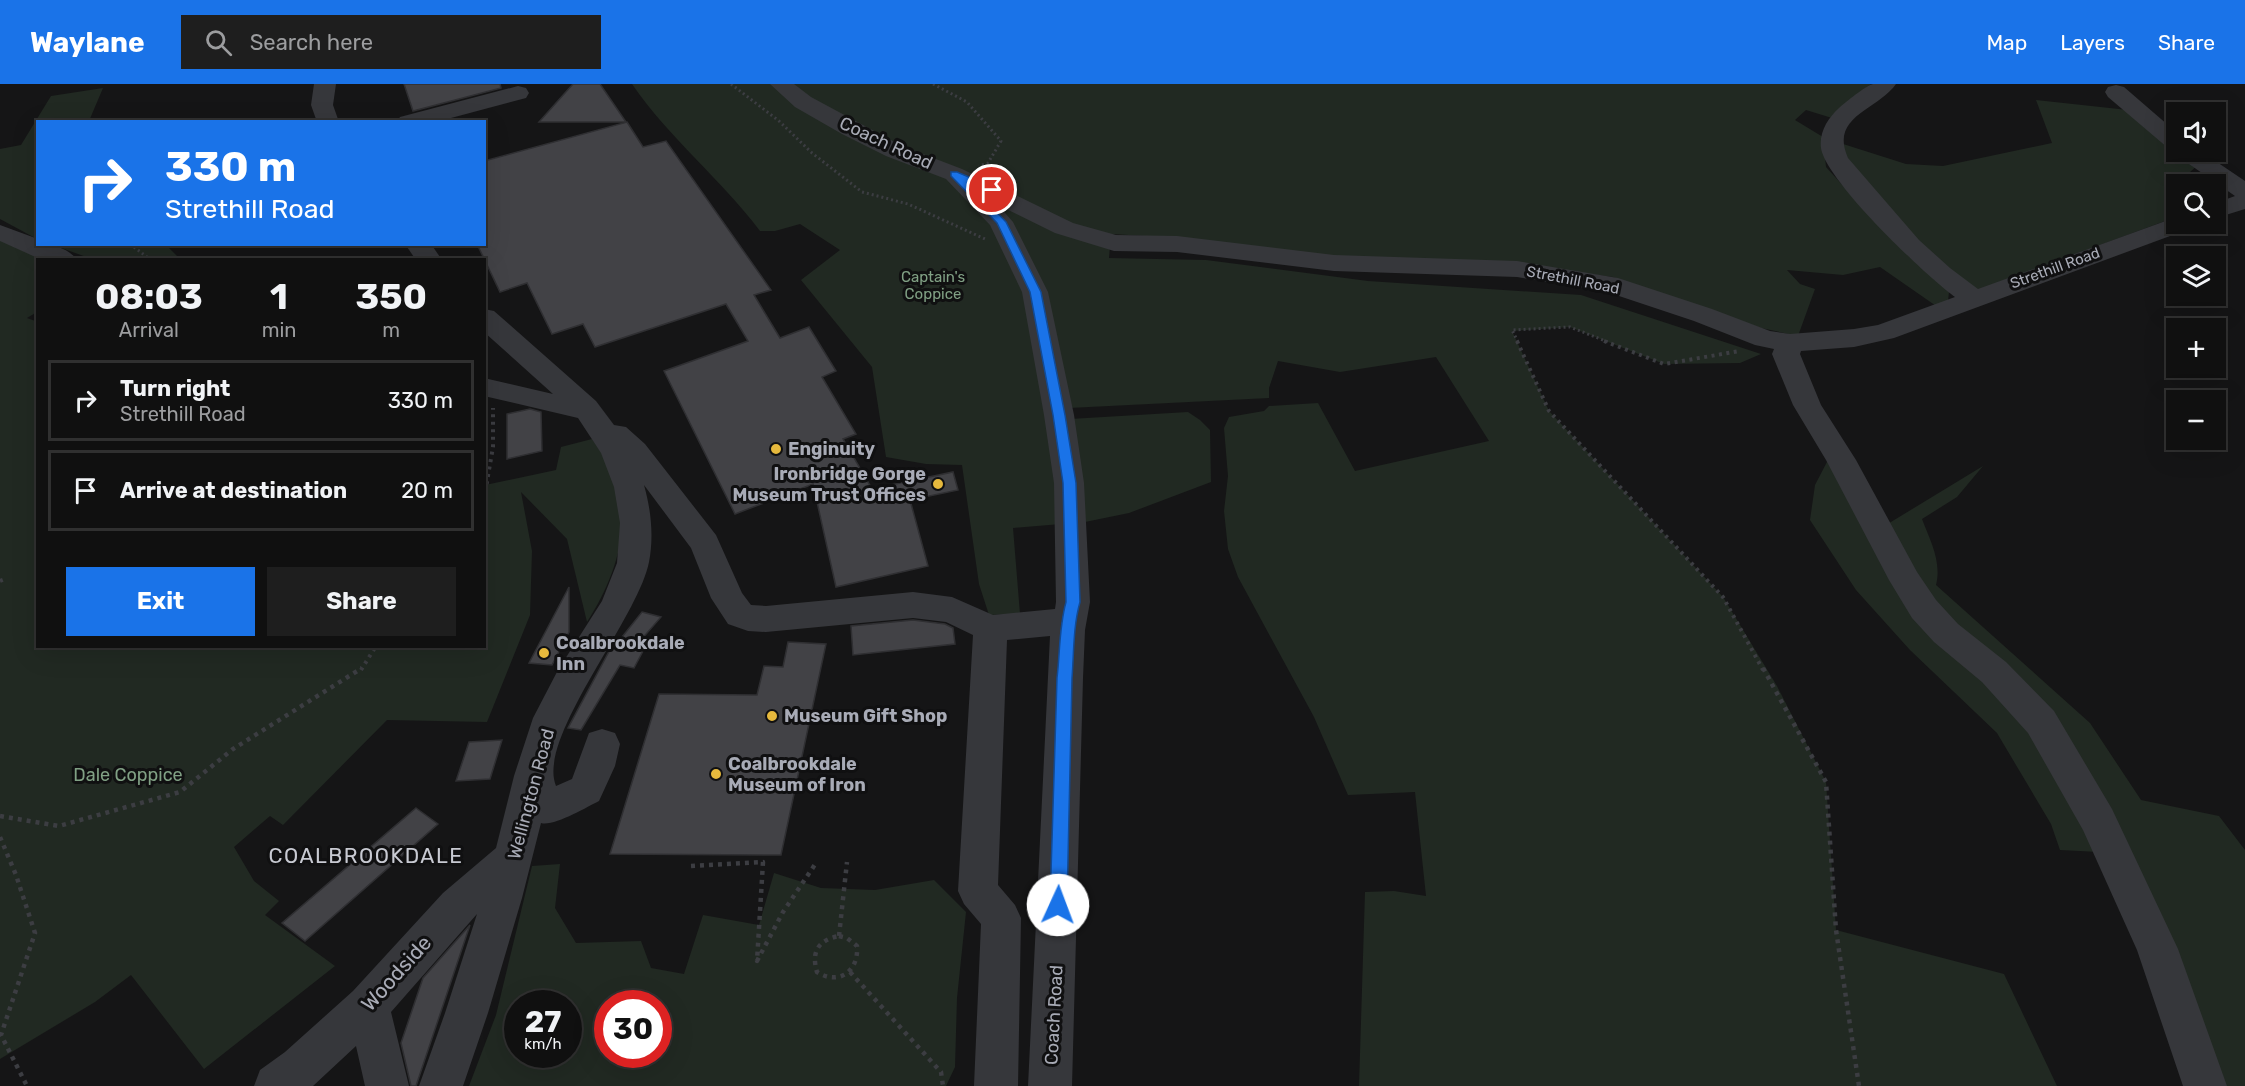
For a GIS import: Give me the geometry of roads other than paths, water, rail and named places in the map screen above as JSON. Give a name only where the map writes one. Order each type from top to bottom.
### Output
[{"type":"street","points":[[325,84],[322,105],[327,120]]},
{"type":"street","name":"Coach Road","points":[[781,84],[803,102],[850,129],[894,151],[954,174],[1001,222],[1035,292],[1070,483],[1073,602],[1068,621],[1050,1086]]},
{"type":"street","points":[[1885,84],[1848,113],[1837,125],[1833,140],[1836,155],[1839,162],[1889,223],[1922,257],[1974,298]]},
{"type":"street","points":[[2116,92],[2166,134]]},
{"type":"street","points":[[416,120],[518,93]]},
{"type":"street","points":[[2202,162],[2245,192]]},
{"type":"street","name":"Strethill Road","points":[[954,174],[992,190],[1064,228],[1114,243],[1177,244],[1334,263],[1517,269],[1609,284],[1703,315],[1765,339],[1790,343],[1854,338],[1884,332],[2166,229]]},
{"type":"street","points":[[2226,208],[2245,201]]},
{"type":"street","points":[[0,232],[60,258]]},
{"type":"street","points":[[419,246],[428,258]]},
{"type":"street","name":"Wellington Road","points":[[441,1086],[477,981],[514,857],[543,737],[560,698],[617,606],[633,562],[636,541],[630,494],[623,468],[593,415],[486,319]]},
{"type":"street","points":[[1790,343],[1786,354],[1807,405],[1841,460],[1905,580],[1924,609],[1946,633],[1994,672],[2041,722],[2098,821],[2157,949],[2205,1086]]},
{"type":"street","points":[[489,388],[593,415],[623,440],[705,543],[728,598],[740,615],[766,619],[913,605],[952,610],[990,628],[1068,621]]},
{"type":"street","points":[[990,628],[978,891],[1000,918],[1001,967],[996,1086]]},
{"type":"street","points":[[533,776],[546,808],[586,790],[602,744]]},
{"type":"street","name":"Woodside","points":[[276,1086],[301,1068],[368,1006],[457,906],[514,857]]},
{"type":"street","points":[[368,1006],[387,1086]]},
{"type":"place","name":"Enginuity","points":[[776,449]]},
{"type":"place","name":"Ironbridge Gorge Museum Trust Offices","points":[[938,484]]},
{"type":"place","name":"Coalbrookdale Inn","points":[[544,653]]},
{"type":"place","name":"Museum Gift Shop","points":[[772,716]]},
{"type":"place","name":"Coalbrookdale Museum of Iron","points":[[716,774]]},
{"type":"district","name":"COALBROOKDALE","points":[[366,855]]},
{"type":"park label","name":"Captain's Coppice","points":[[933,286]]},
{"type":"park label","name":"Dale Coppice","points":[[128,775]]}]
